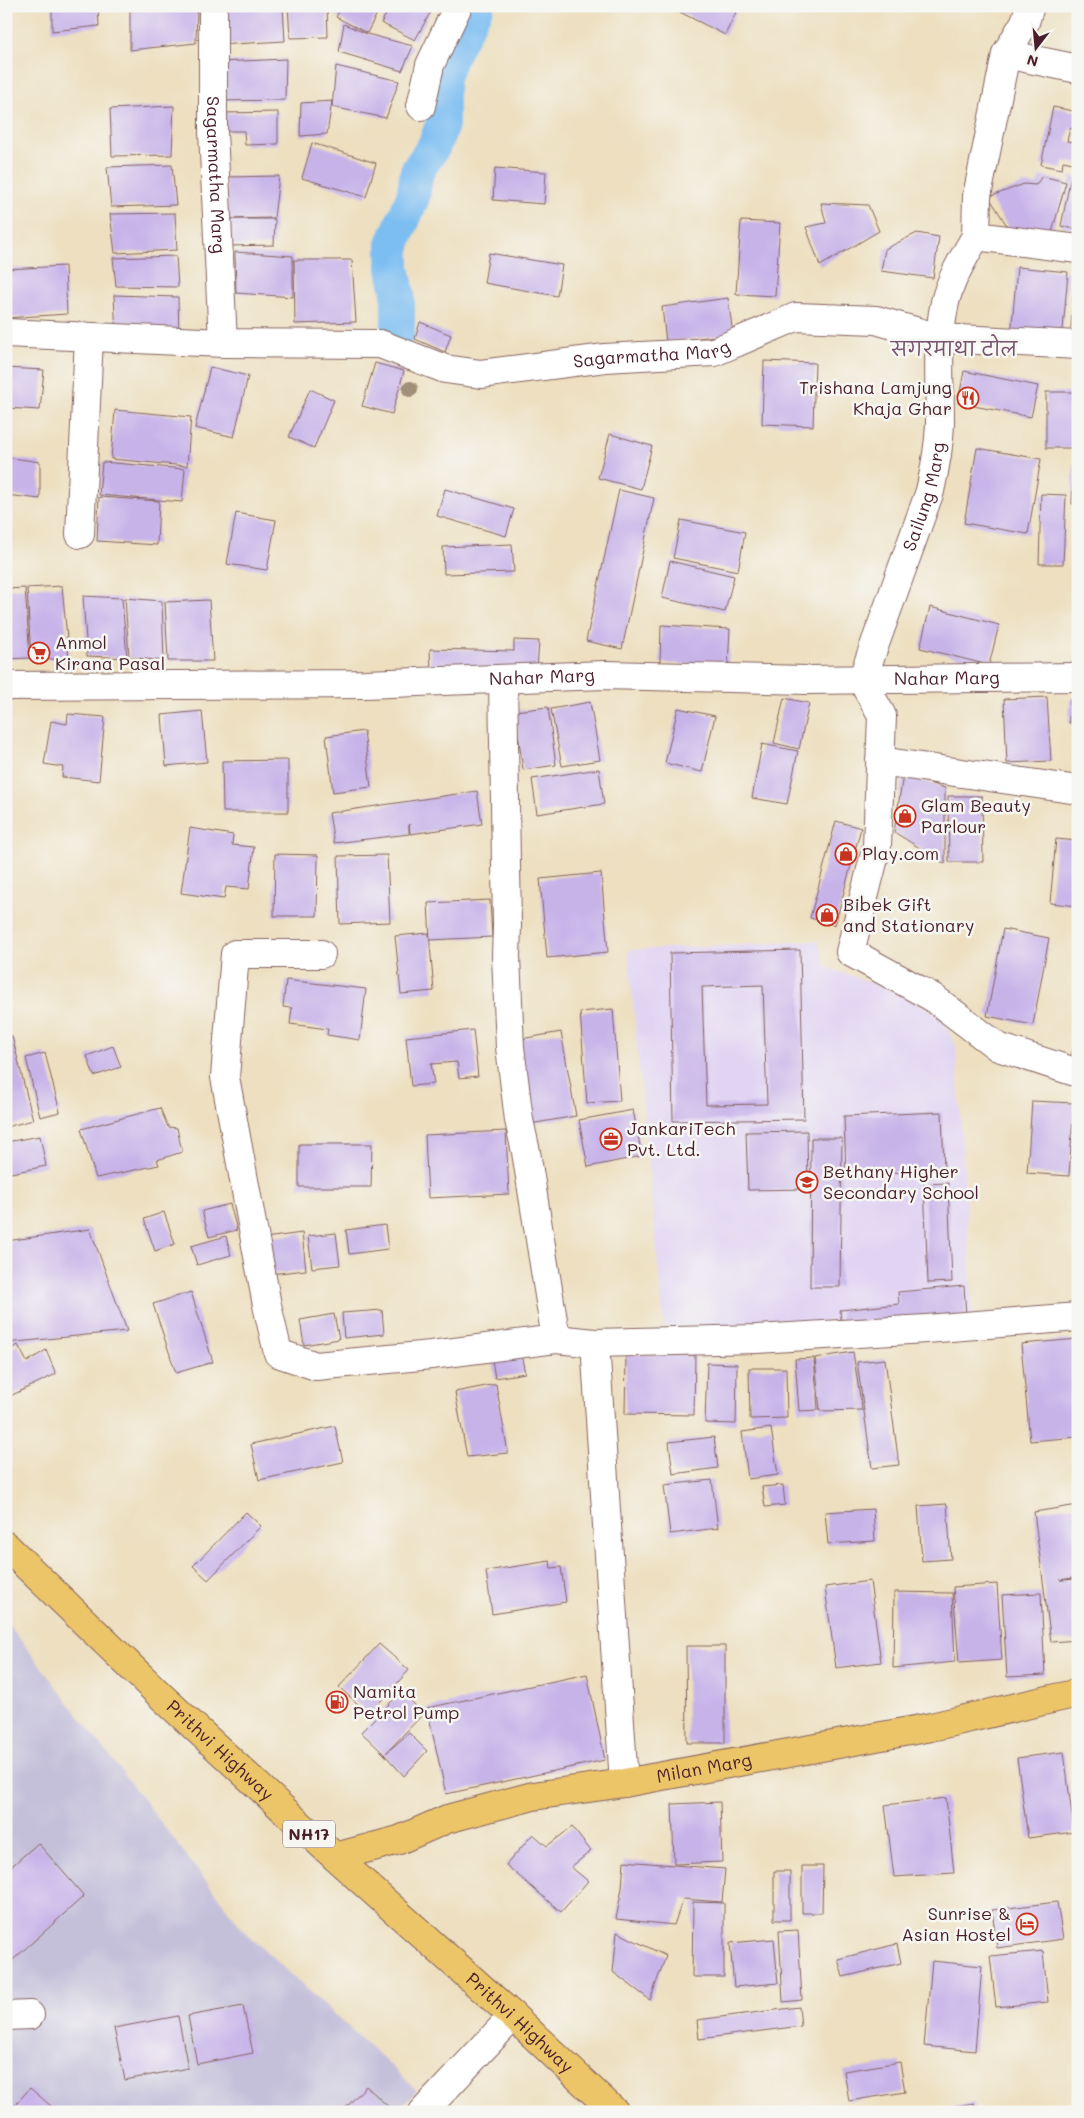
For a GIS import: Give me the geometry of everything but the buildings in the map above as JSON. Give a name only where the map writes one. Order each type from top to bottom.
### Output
[{"type":"main road","name":"Prithvi Highway","points":[[7,1548],[161,1696],[335,1858],[512,2016],[615,2112]]},
{"type":"main road","name":"Milan Marg","points":[[335,1858],[399,1840],[447,1819],[533,1796],[624,1783],[931,1727],[1078,1693]]},
{"type":"street","name":"Sagarmatha Marg","points":[[213,6],[213,131],[223,343]]},
{"type":"street","points":[[420,106],[430,65],[458,6]]},
{"type":"street","points":[[1030,6],[1025,22],[1006,54],[977,196],[976,236],[1078,249]]},
{"type":"street","points":[[1006,54],[1078,69]]},
{"type":"street","name":"Sailung Marg","points":[[864,670],[930,492],[935,472],[940,424],[939,338],[946,300],[956,272],[976,236]]},
{"type":"street","name":"Sagarmatha Marg","points":[[6,334],[223,343],[380,344],[445,369],[481,374],[605,358],[714,352],[796,317],[876,320],[939,338],[1078,345]]},
{"type":"street","points":[[80,534],[88,337]]},
{"type":"street","points":[[864,670],[882,716],[877,846],[850,952],[932,998],[998,1047],[1078,1073]]},
{"type":"street","name":"Nahar Marg","points":[[6,686],[345,684],[605,675],[807,680],[864,670],[1078,677]]},
{"type":"street","points":[[503,680],[506,956],[510,1047],[519,1120],[526,1152],[556,1339]]},
{"type":"street","points":[[880,761],[1078,790]]},
{"type":"street","points":[[321,954],[236,954],[225,1078],[265,1296],[278,1353],[316,1366],[431,1355],[556,1339],[595,1342],[756,1339],[926,1329],[1078,1317]]},
{"type":"street","points":[[595,1342],[624,1783]]},
{"type":"street","points":[[423,2112],[512,2016]]},
{"type":"shaded area","name":"Bethany Higher Secondary School","points":[[818,941],[826,967],[905,995],[941,1016],[956,1047],[973,1316],[664,1328],[628,950]]},
{"type":"shaded area","points":[[6,1621],[245,1932],[417,2090],[397,2112],[6,2112]]},
{"type":"waterway","points":[[398,332],[398,293],[393,268],[393,244],[413,197],[417,171],[434,146],[442,125],[442,79],[450,58],[477,6]]},
{"type":"place","name":"Trishana Lamjung Khaja Ghar","points":[[968,398]]},
{"type":"place","name":"Anmol Kirana Pasal","points":[[39,653]]},
{"type":"place","name":"Glam Beauty Parlour","points":[[905,816]]},
{"type":"place","name":"Play.com","points":[[846,854]]},
{"type":"place","name":"Bibek Gift and Stationary","points":[[827,915]]},
{"type":"place","name":"JankariTech Pvt. Ltd.","points":[[611,1139]]},
{"type":"place","name":"Bethany Higher Secondary School","points":[[807,1182]]},
{"type":"place","name":"Namita Petrol Pump","points":[[337,1702]]},
{"type":"place","name":"Sunrise & Asian Hostel","points":[[1027,1924]]},
{"type":"district","name":"सगरमाथा टोल","points":[[954,349]]}]
